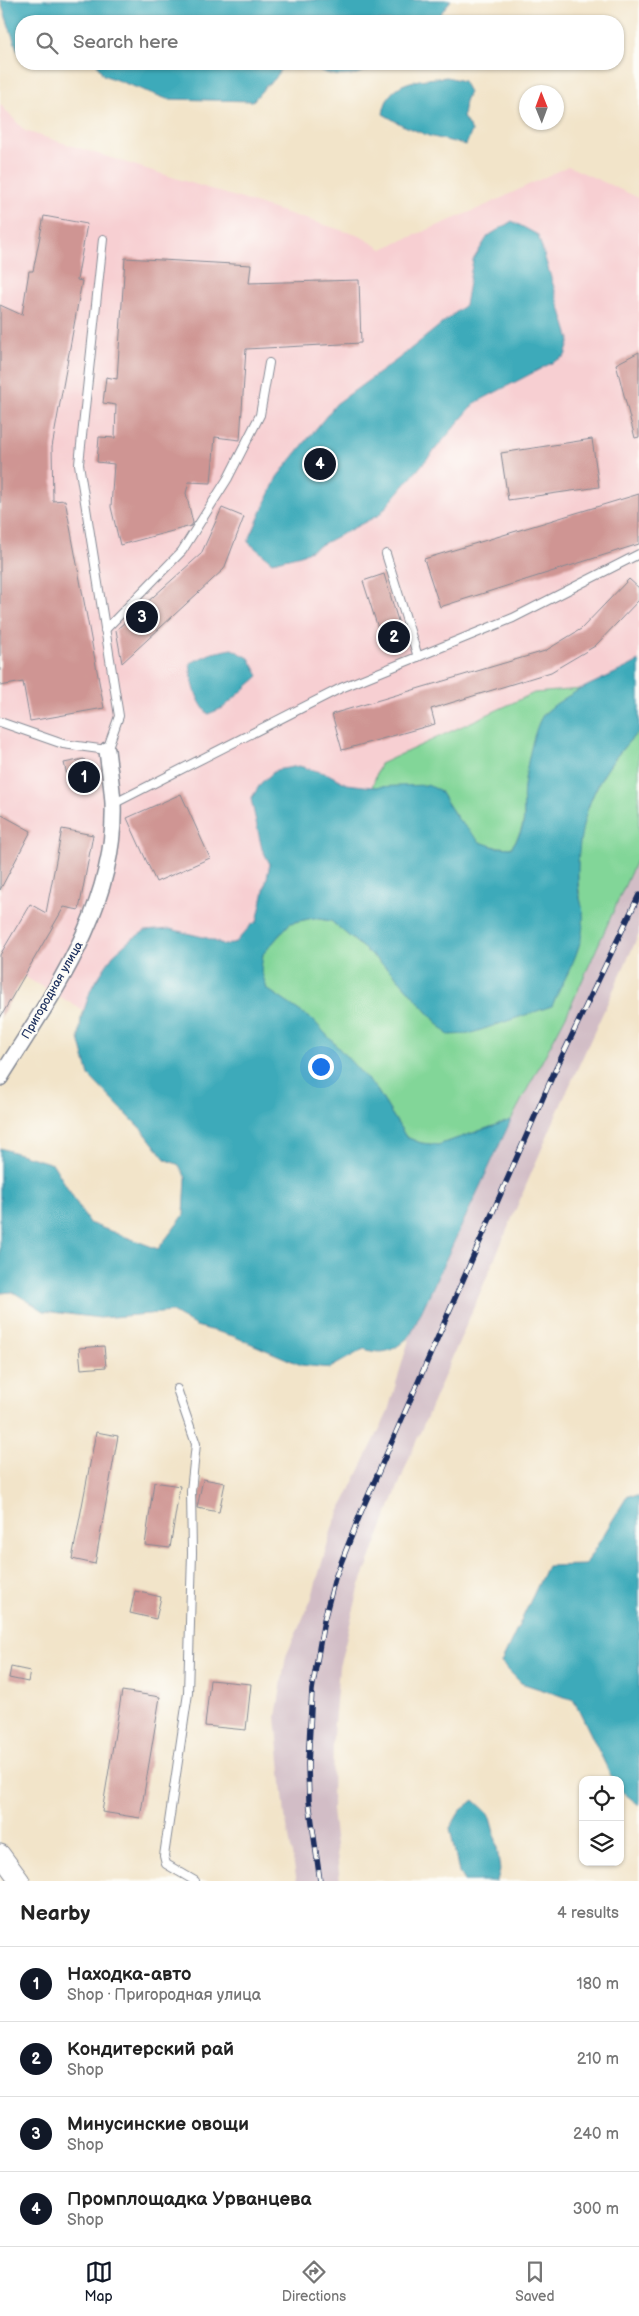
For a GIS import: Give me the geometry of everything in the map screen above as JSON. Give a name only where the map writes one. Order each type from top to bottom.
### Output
[{"type":"street","name":"Пригородная улица","points":[[0,1078],[79,945],[101,891],[109,849],[113,804],[107,750]]},
{"type":"street","points":[[0,1854],[20,1881]]},
{"type":"lane","points":[[0,722],[62,744],[107,750],[119,716],[79,464],[103,239]]},
{"type":"lane","points":[[105,630],[182,551],[228,478],[260,415],[269,363]]},
{"type":"lane","points":[[386,554],[418,657]]},
{"type":"lane","points":[[113,804],[341,688],[513,618],[639,554]]},
{"type":"lane","points":[[177,1389],[196,1444],[191,1491],[192,1552],[188,1693],[164,1856],[166,1864],[195,1881]]},
{"type":"shaded area","points":[[0,104],[25,131],[360,236],[382,249],[489,204],[568,166],[639,198],[639,679],[363,839],[242,967],[110,1025],[0,963]]},
{"type":"shaded area","points":[[639,854],[639,934],[558,1111],[410,1456],[360,1585],[339,1667],[333,1736],[332,1810],[340,1881],[297,1881],[285,1816],[276,1717],[286,1656],[311,1600],[333,1525],[387,1414],[410,1336],[511,1120],[569,1010]]},
{"type":"green space","points":[[581,689],[543,714],[525,780],[524,820],[517,839],[511,848],[487,845],[475,838],[458,818],[439,790],[372,787],[380,764],[534,693]]},
{"type":"green space","points":[[639,731],[639,854],[569,1010],[511,1120],[438,1145],[421,1143],[406,1137],[377,1090],[312,1020],[267,989],[260,970],[263,954],[290,923],[313,918],[331,921],[394,974],[448,1035],[583,913],[578,861],[580,837],[586,814],[594,792],[606,771]]},
{"type":"water","points":[[0,0],[451,0],[440,15],[15,15],[15,43]]},
{"type":"water","points":[[100,70],[280,70],[275,79],[253,101],[167,99],[103,75]]},
{"type":"water","points":[[320,70],[368,70],[344,76]]},
{"type":"water","points":[[447,77],[463,81],[469,92],[465,101],[463,117],[472,131],[466,145],[429,136],[402,125],[383,114],[386,102],[398,88],[415,81]]},
{"type":"water","points":[[512,221],[538,235],[570,340],[565,356],[475,403],[379,515],[301,555],[272,562],[248,542],[277,477],[336,404],[398,359],[465,305],[473,260],[488,236]]},
{"type":"water","points":[[232,649],[249,658],[259,676],[223,708],[208,714],[195,690],[190,663],[212,653]]},
{"type":"water","points":[[639,661],[639,731],[610,765],[590,801],[580,841],[578,863],[578,889],[583,916],[582,934],[573,961],[552,1006],[469,1034],[448,1035],[394,974],[331,921],[313,918],[290,923],[263,954],[261,970],[267,989],[313,1020],[377,1090],[406,1137],[421,1143],[438,1145],[511,1120],[410,1336],[399,1345],[384,1352],[364,1349],[330,1368],[301,1365],[233,1336],[196,1326],[172,1312],[100,1318],[44,1311],[13,1292],[0,1293],[0,1148],[53,1164],[89,1223],[158,1249],[184,1215],[186,1178],[179,1165],[165,1159],[144,1132],[89,1076],[79,1038],[81,1019],[91,989],[113,955],[130,940],[145,931],[170,929],[207,938],[224,945],[236,942],[252,924],[257,922],[270,864],[262,849],[251,799],[261,783],[276,770],[299,766],[328,774],[347,784],[372,787],[427,785],[439,790],[457,818],[480,842],[495,847],[511,848],[523,824],[524,786],[531,748],[541,718],[566,698]]},
{"type":"water","points":[[628,1495],[639,1496],[639,1805],[624,1793],[624,1776],[611,1776],[574,1700],[521,1683],[501,1663],[547,1566],[585,1565]]},
{"type":"water","points":[[474,1800],[489,1814],[496,1840],[500,1870],[497,1881],[464,1881],[459,1873],[450,1828],[460,1811]]},
{"type":"building","points":[[44,216],[87,224],[77,280],[82,281],[52,447],[53,501],[65,500],[104,708],[30,721],[23,682],[0,686],[0,305],[22,315],[29,271],[33,271]]},
{"type":"building","points":[[125,258],[251,265],[249,283],[359,280],[361,343],[246,349],[240,440],[215,437],[211,483],[189,482],[186,493],[193,523],[191,526],[120,545],[111,507],[114,464],[97,462],[99,437],[115,438],[116,405],[103,403],[106,377],[117,379]]},
{"type":"building","points":[[639,352],[639,437],[635,438],[616,364]]},
{"type":"building","points":[[592,439],[599,487],[508,500],[501,453]]},
{"type":"building","points":[[639,494],[639,544],[440,607],[424,559]]},
{"type":"building","points":[[222,508],[244,517],[224,569],[122,663],[116,630],[201,554]]},
{"type":"building","points":[[384,574],[404,641],[384,647],[363,581]]},
{"type":"building","points":[[629,579],[639,588],[639,600],[595,646],[551,672],[431,709],[435,724],[342,750],[332,714],[545,651],[581,629]]},
{"type":"building","points":[[84,759],[90,783],[70,787],[64,763]]},
{"type":"building","points":[[181,794],[210,858],[156,882],[127,818]]},
{"type":"building","points":[[0,814],[31,831],[0,890]]},
{"type":"building","points":[[62,829],[93,835],[79,910],[64,907],[0,1018],[0,955],[30,904],[46,913]]},
{"type":"building","points":[[104,1346],[106,1367],[81,1369],[79,1348]]},
{"type":"building","points":[[96,1432],[118,1436],[95,1564],[72,1559]]},
{"type":"building","points":[[203,1479],[225,1483],[219,1512],[197,1508]]},
{"type":"building","points":[[154,1482],[180,1486],[170,1548],[145,1545]]},
{"type":"building","points":[[135,1591],[161,1597],[156,1619],[130,1613]]},
{"type":"building","points":[[11,1667],[30,1671],[28,1682],[9,1678]]},
{"type":"building","points":[[210,1680],[251,1684],[246,1730],[205,1726]]},
{"type":"building","points":[[122,1691],[160,1697],[140,1818],[102,1812]]},
{"type":"railway","points":[[320,1881],[309,1801],[308,1764],[312,1690],[324,1620],[335,1578],[361,1512],[553,1075],[639,895]]},
{"type":"place","name":"Промплощадка Урванцева","points":[[320,464]]},
{"type":"place","name":"Минусинские овощи","points":[[142,617]]},
{"type":"place","name":"Кондитерский рай","points":[[394,637]]},
{"type":"place","name":"Находка-авто","points":[[84,777]]}]
